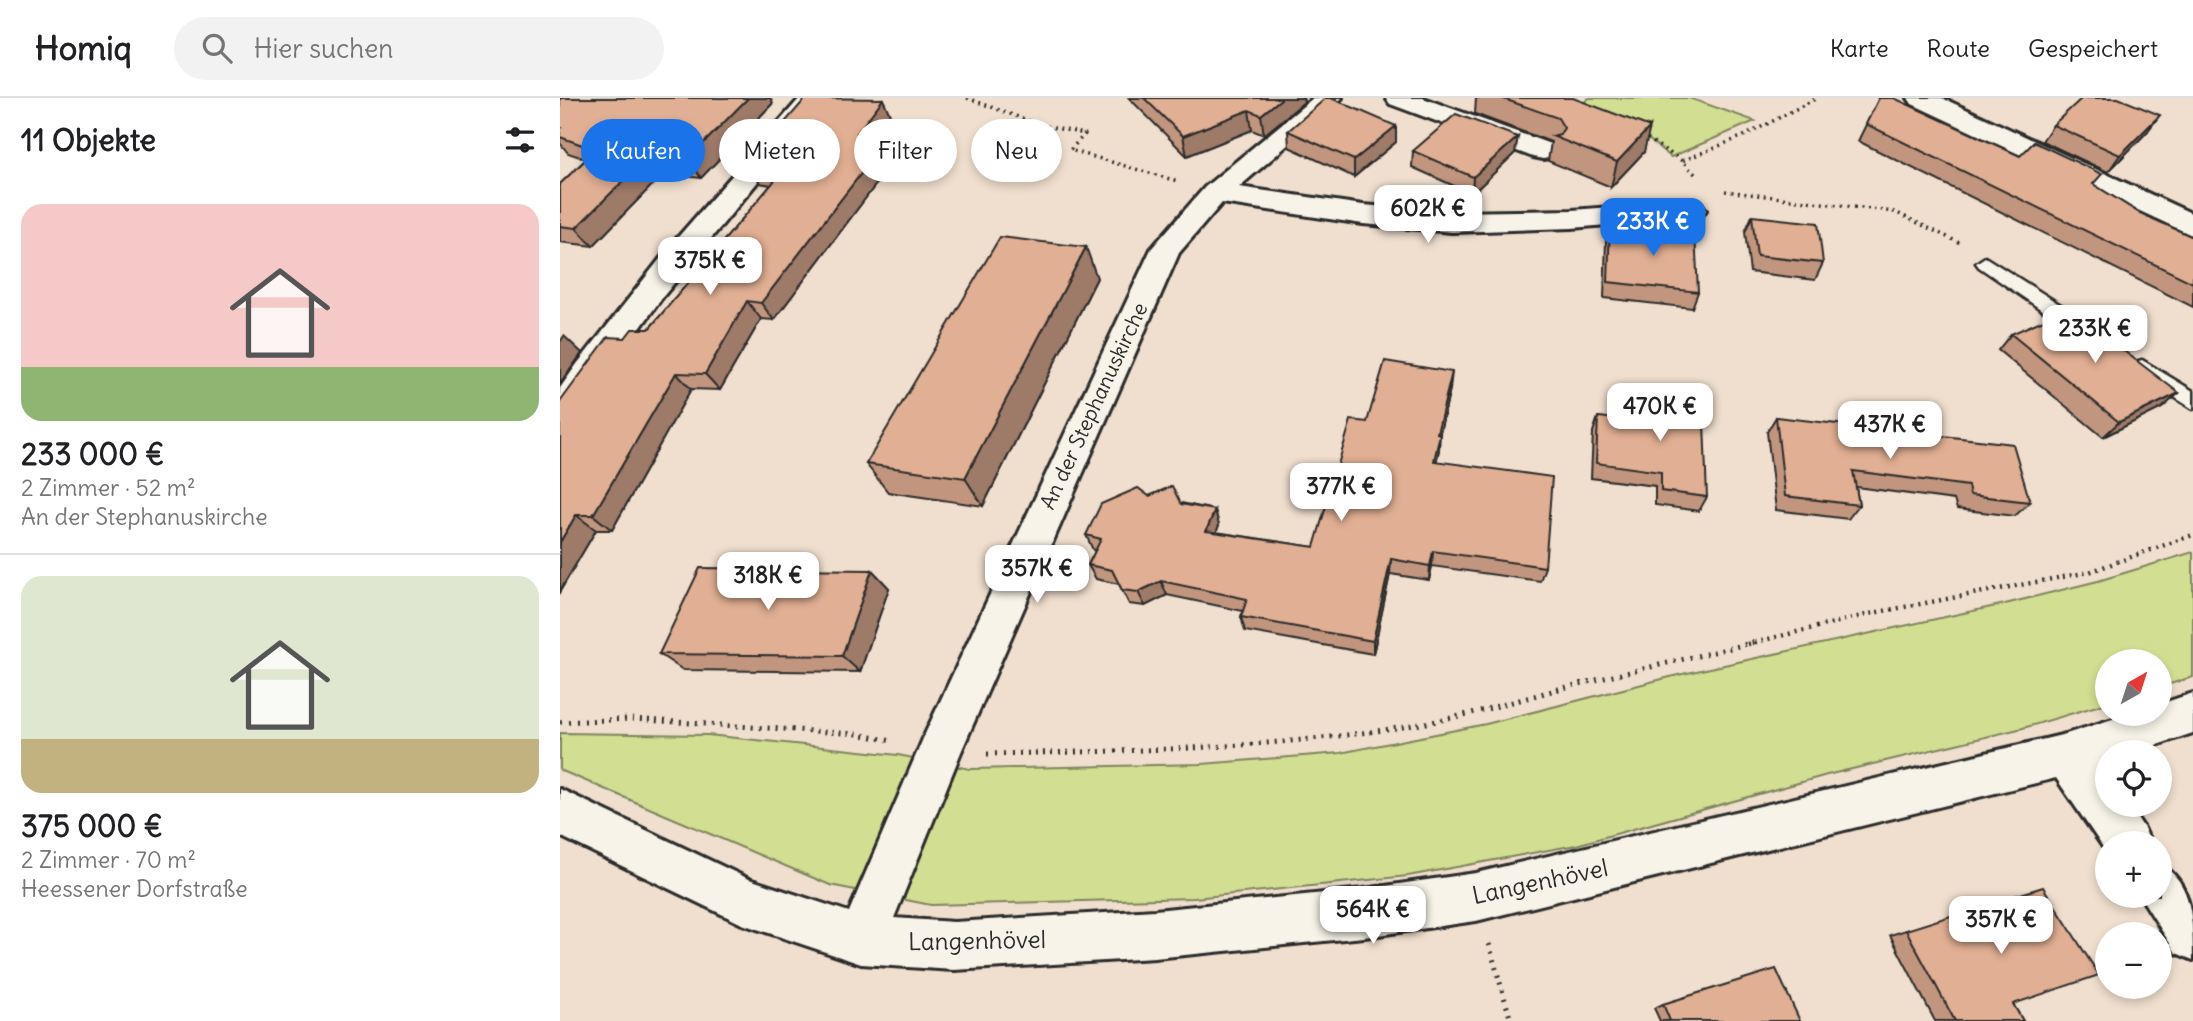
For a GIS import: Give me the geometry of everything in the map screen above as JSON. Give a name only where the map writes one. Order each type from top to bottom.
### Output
[{"type":"street","points":[[560,415],[590,368],[649,289],[814,98]]},
{"type":"street","name":"An der Stephanuskirche","points":[[861,940],[940,749],[1166,249],[1214,193],[1329,98]]},
{"type":"street","points":[[1399,98],[1543,151]]},
{"type":"street","points":[[1921,98],[2193,226]]},
{"type":"street","points":[[1214,193],[1451,222],[1574,218],[1691,210]]},
{"type":"street","name":"Langenhövel","points":[[560,812],[742,900],[861,940],[954,946],[1156,934],[1364,913],[1476,897],[1714,843],[1812,816],[2066,755],[2193,713]]},
{"type":"street","points":[[2066,755],[2119,831]]},
{"type":"street","points":[[2172,905],[2193,936]]},
{"type":"lane","points":[[1985,263],[2101,339]]},
{"type":"lane","points":[[2124,355],[2193,401]]},
{"type":"path","points":[[967,98],[1040,125],[1085,134],[1070,150],[1214,193]]},
{"type":"path","points":[[1682,161],[1746,135],[1817,98]]},
{"type":"path","points":[[1637,134],[1648,137],[1682,161],[1701,180]]},
{"type":"path","points":[[1723,191],[1895,212],[1968,247]]},
{"type":"path","points":[[2109,318],[2146,337]]},
{"type":"path","points":[[560,722],[631,719],[857,734],[973,754],[1176,749],[1389,730],[1512,706],[1557,690],[1878,612],[2089,572],[2193,535]]},
{"type":"path","points":[[1476,897],[1511,1021]]},
{"type":"green space","points":[[1589,98],[1689,98],[1755,121],[1671,157],[1648,139],[1585,116],[1581,105]]},
{"type":"green space","points":[[2193,552],[2193,677],[2172,683],[2172,649],[2095,649],[2095,707],[2023,728],[1827,775],[1576,845],[1408,876],[1194,898],[931,905],[830,885],[560,770],[560,733],[708,735],[898,755],[970,769],[1202,764],[1340,753],[1486,724],[1678,675],[2005,604],[2098,581]]},
{"type":"building","points":[[560,98],[748,98],[727,119],[719,119],[719,127],[705,142],[705,119],[581,119],[581,145],[560,137]]},
{"type":"building","points":[[806,98],[883,99],[868,119],[854,119],[854,182],[761,303],[747,301],[705,374],[676,373],[593,515],[576,515],[560,542],[560,402],[608,337],[625,338],[632,329],[649,329],[774,182],[840,182],[840,119],[788,119]]},
{"type":"building","points":[[1144,98],[1282,98],[1261,115],[1249,110],[1183,136]]},
{"type":"building","points":[[1326,98],[1396,126],[1354,160],[1288,131]]},
{"type":"building","points":[[1501,98],[1573,98],[1650,127],[1617,162],[1552,136],[1560,134],[1564,128],[1558,118]]},
{"type":"building","points":[[1879,98],[1894,98],[2020,156],[2034,142],[2102,174],[2093,184],[2138,212],[2193,237],[2193,283],[1866,124]]},
{"type":"building","points":[[2082,98],[2118,98],[2160,115],[2120,155],[2053,125]]},
{"type":"building","points":[[1456,114],[1518,137],[1473,177],[1413,151]]},
{"type":"building","points":[[581,164],[581,182],[622,182],[576,228],[560,226],[560,184]]},
{"type":"building","points":[[1752,216],[1818,223],[1823,263],[1757,256]]},
{"type":"building","points":[[1610,225],[1695,233],[1698,292],[1608,282]]},
{"type":"building","points":[[1000,237],[1086,247],[965,478],[866,464]]},
{"type":"building","points":[[2069,309],[2179,393],[2119,422],[2011,334]]},
{"type":"building","points":[[1385,361],[1452,372],[1437,433],[1440,434],[1434,461],[1552,477],[1545,567],[1433,551],[1430,566],[1391,559],[1373,641],[1241,617],[1247,599],[1161,581],[1138,592],[1122,590],[1112,570],[1088,565],[1101,539],[1086,535],[1101,504],[1138,488],[1149,496],[1172,486],[1181,504],[1215,510],[1206,531],[1314,547],[1351,420],[1367,422]]},
{"type":"building","points":[[1660,393],[1703,398],[1707,497],[1661,491],[1661,472],[1596,463],[1598,417],[1627,420],[1627,408],[1660,412]]},
{"type":"building","points":[[1776,417],[2013,444],[2030,502],[1970,495],[1968,486],[1853,471],[1859,505],[1785,496]]},
{"type":"building","points":[[700,568],[872,570],[842,656],[659,654]]},
{"type":"building","points":[[2043,887],[2095,969],[2095,976],[2013,1004],[2023,1021],[1955,1021],[1906,930]]},
{"type":"building","points":[[1776,969],[1800,1021],[1670,1021],[1663,1004]]}]
